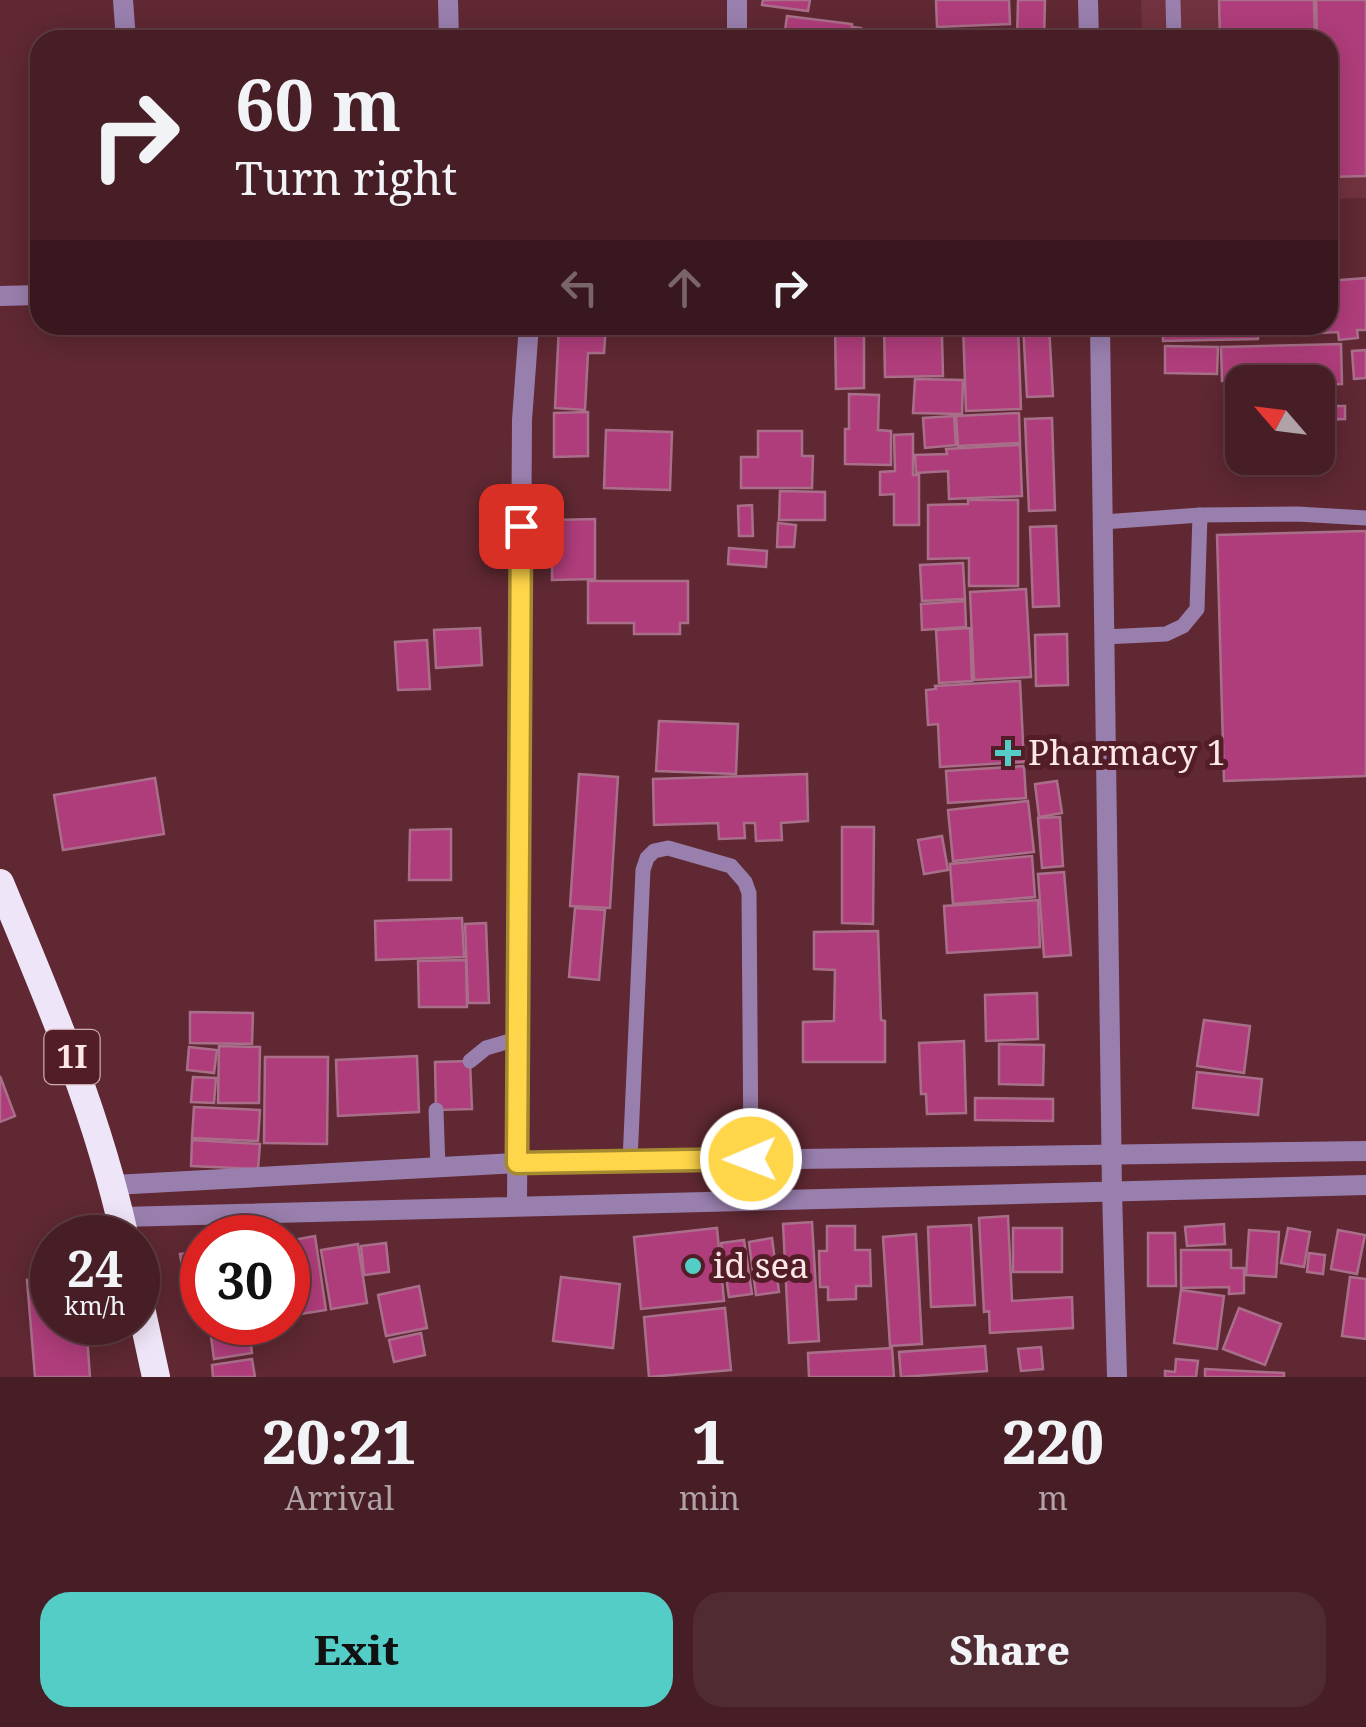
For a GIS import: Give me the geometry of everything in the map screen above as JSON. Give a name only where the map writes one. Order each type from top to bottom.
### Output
[{"type":"highway","name":"1I","points":[[0,884],[70,1050],[120,1215]]},
{"type":"highway","points":[[149,1345],[156,1377]]},
{"type":"street","points":[[123,0],[125,30]]},
{"type":"street","points":[[448,0],[449,30]]},
{"type":"street","points":[[736,0],[737,30]]},
{"type":"street","points":[[1088,0],[1089,30]]},
{"type":"street","points":[[0,296],[30,295]]},
{"type":"street","points":[[517,1206],[522,420],[528,335]]},
{"type":"street","points":[[1100,335],[1116,1377]]},
{"type":"street","points":[[114,1185],[517,1163],[1366,1151]]},
{"type":"street","points":[[160,1225],[517,1206],[1366,1184]]},
{"type":"lane","points":[[1172,0],[1174,30]]},
{"type":"lane","points":[[1104,637],[1166,634],[1182,626],[1197,608],[1200,515]]},
{"type":"lane","points":[[1103,522],[1200,515],[1366,518]]},
{"type":"lane","points":[[630,1162],[643,870],[646,858],[654,851],[668,848],[731,866],[749,893],[751,1159]]},
{"type":"lane","points":[[470,1061],[486,1048],[518,1039]]},
{"type":"lane","points":[[436,1110],[438,1168]]},
{"type":"shaded area","points":[[1141,0],[1366,0],[1366,198],[1338,199],[1338,30],[1142,30]]},
{"type":"building","points":[[763,0],[810,0],[808,11],[762,5]]},
{"type":"building","points":[[936,0],[1009,0],[1010,24],[937,27]]},
{"type":"building","points":[[1018,0],[1045,0],[1044,30],[1017,30]]},
{"type":"building","points":[[1219,0],[1314,0],[1315,30],[1220,30]]},
{"type":"building","points":[[1316,0],[1366,0],[1366,176],[1338,177],[1338,30],[1317,30]]},
{"type":"building","points":[[787,16],[861,28],[861,30],[785,30]]},
{"type":"building","points":[[1366,278],[1366,330],[1357,330],[1358,338],[1339,340],[1338,280]]},
{"type":"building","points":[[559,335],[605,335],[604,353],[588,353],[585,410],[555,408]]},
{"type":"building","points":[[835,335],[864,335],[864,388],[836,389]]},
{"type":"building","points":[[884,335],[942,335],[943,376],[885,377]]},
{"type":"building","points":[[963,335],[1018,335],[1021,409],[966,411]]},
{"type":"building","points":[[1024,335],[1050,335],[1053,396],[1027,397]]},
{"type":"building","points":[[1163,335],[1258,335],[1258,339],[1163,341]]},
{"type":"building","points":[[1341,344],[1342,384],[1335,384],[1335,365],[1225,365],[1222,381],[1221,347]]},
{"type":"building","points":[[1165,346],[1218,347],[1217,374],[1165,373]]},
{"type":"building","points":[[1366,350],[1366,378],[1354,379],[1352,351]]},
{"type":"building","points":[[915,379],[963,380],[962,414],[913,413]]},
{"type":"building","points":[[849,394],[879,395],[878,430],[891,431],[891,465],[845,464]]},
{"type":"building","points":[[1335,406],[1345,406],[1345,419],[1335,419]]},
{"type":"building","points":[[588,412],[588,456],[554,457],[554,413]]},
{"type":"building","points":[[1019,413],[1020,443],[958,446],[956,416]]},
{"type":"building","points":[[954,416],[956,445],[925,448],[923,418]]},
{"type":"building","points":[[1052,418],[1055,510],[1029,511],[1025,419]]},
{"type":"building","points":[[606,430],[672,432],[670,490],[604,488]]},
{"type":"building","points":[[758,431],[802,431],[802,456],[813,456],[812,488],[741,488],[741,457],[758,457]]},
{"type":"building","points":[[913,434],[913,475],[919,475],[919,525],[894,525],[894,494],[880,495],[880,472],[895,471],[894,435]]},
{"type":"building","points":[[1020,445],[1022,496],[949,499],[948,471],[916,473],[915,455],[947,454],[946,449]]},
{"type":"building","points":[[780,491],[825,492],[825,520],[779,520]]},
{"type":"building","points":[[968,500],[1018,500],[1018,586],[969,586],[969,558],[928,559],[928,505],[968,504]]},
{"type":"building","points":[[752,505],[753,536],[739,536],[738,506]]},
{"type":"building","points":[[595,519],[595,579],[552,580],[552,520]]},
{"type":"building","points":[[778,523],[796,525],[794,547],[777,547]]},
{"type":"building","points":[[1056,526],[1059,606],[1033,607],[1030,527]]},
{"type":"building","points":[[1366,531],[1366,776],[1224,781],[1217,535]]},
{"type":"building","points":[[729,548],[767,551],[766,567],[728,564]]},
{"type":"building","points":[[963,563],[965,599],[922,601],[920,565]]},
{"type":"building","points":[[588,581],[688,581],[688,623],[680,623],[680,634],[634,634],[634,623],[588,623]]},
{"type":"building","points":[[1026,589],[1031,677],[974,680],[970,592]]},
{"type":"building","points":[[965,601],[966,627],[922,630],[921,604]]},
{"type":"building","points":[[480,628],[482,665],[436,668],[434,630]]},
{"type":"building","points":[[970,628],[972,681],[939,683],[936,630]]},
{"type":"building","points":[[1067,634],[1068,685],[1036,686],[1035,635]]},
{"type":"building","points":[[427,640],[430,689],[398,690],[395,642]]},
{"type":"building","points":[[1020,681],[1024,762],[940,767],[938,724],[928,725],[926,690],[936,689],[935,686]]},
{"type":"building","points":[[659,721],[738,724],[736,774],[656,771]]},
{"type":"building","points":[[1024,766],[1026,798],[948,803],[946,771]]},
{"type":"building","points":[[579,774],[618,777],[610,908],[570,906]]},
{"type":"building","points":[[807,774],[808,821],[781,823],[782,840],[756,841],[755,823],[744,823],[745,838],[719,839],[718,823],[654,825],[653,779]]},
{"type":"building","points":[[155,778],[164,834],[63,850],[54,795]]},
{"type":"building","points":[[1057,781],[1062,813],[1039,817],[1035,784]]},
{"type":"building","points":[[1028,801],[1034,852],[953,861],[948,810]]},
{"type":"building","points":[[1060,817],[1063,866],[1042,868],[1038,818]]},
{"type":"building","points":[[842,827],[874,827],[873,924],[842,923]]},
{"type":"building","points":[[451,829],[451,880],[409,880],[410,830]]},
{"type":"building","points":[[942,836],[948,870],[924,874],[918,840]]},
{"type":"building","points":[[1032,856],[1035,897],[953,904],[950,864]]},
{"type":"building","points":[[1064,872],[1071,955],[1044,957],[1038,874]]},
{"type":"building","points":[[1038,900],[1040,947],[947,953],[944,906]]},
{"type":"building","points":[[575,908],[605,910],[599,980],[569,977]]},
{"type":"building","points":[[462,918],[464,957],[376,960],[375,921]]},
{"type":"building","points":[[486,923],[489,1003],[468,1003],[465,924]]},
{"type":"building","points":[[878,931],[885,1062],[803,1062],[803,1022],[834,1021],[835,970],[814,969],[814,932]]},
{"type":"building","points":[[466,960],[467,1007],[419,1007],[418,961]]},
{"type":"building","points":[[1037,993],[1038,1039],[986,1041],[985,995]]},
{"type":"building","points":[[190,1012],[253,1013],[252,1044],[190,1043]]},
{"type":"building","points":[[1204,1020],[1250,1026],[1244,1073],[1197,1066]]},
{"type":"building","points":[[964,1041],[966,1113],[927,1114],[926,1094],[921,1094],[919,1043]]},
{"type":"building","points":[[999,1044],[1044,1045],[1043,1085],[999,1084]]},
{"type":"building","points":[[219,1046],[260,1047],[259,1103],[218,1103]]},
{"type":"building","points":[[189,1047],[217,1050],[214,1073],[187,1070]]},
{"type":"building","points":[[417,1056],[419,1112],[338,1116],[336,1060]]},
{"type":"building","points":[[265,1057],[328,1057],[327,1144],[264,1143]]},
{"type":"building","points":[[470,1061],[472,1109],[436,1110],[435,1062]]},
{"type":"building","points":[[1197,1072],[1262,1079],[1258,1115],[1193,1108]]},
{"type":"building","points":[[0,1076],[15,1116],[0,1122]]},
{"type":"building","points":[[193,1077],[216,1078],[214,1103],[191,1102]]},
{"type":"building","points":[[975,1098],[1053,1099],[1053,1121],[975,1120]]},
{"type":"building","points":[[194,1107],[260,1110],[258,1141],[192,1138]]},
{"type":"building","points":[[192,1140],[260,1144],[258,1169],[191,1166]]},
{"type":"building","points":[[1008,1216],[1012,1301],[1072,1297],[1073,1328],[990,1333],[989,1311],[984,1312],[979,1218]]},
{"type":"building","points":[[812,1222],[819,1341],[789,1343],[783,1224]]},
{"type":"building","points":[[1224,1224],[1225,1244],[1187,1246],[1185,1227]]},
{"type":"building","points":[[971,1225],[975,1305],[931,1307],[928,1227]]},
{"type":"building","points":[[827,1226],[855,1226],[855,1250],[870,1250],[871,1286],[856,1286],[856,1299],[828,1300],[828,1287],[820,1287],[819,1251],[827,1251]]},
{"type":"building","points":[[717,1228],[724,1301],[641,1309],[634,1237]]},
{"type":"building","points":[[1013,1228],[1062,1228],[1062,1272],[1013,1272]]},
{"type":"building","points":[[1288,1228],[1310,1232],[1304,1267],[1281,1263]]},
{"type":"building","points":[[1249,1230],[1279,1232],[1276,1277],[1246,1275]]},
{"type":"building","points":[[1338,1230],[1365,1235],[1357,1274],[1331,1269]]},
{"type":"building","points":[[1148,1233],[1175,1233],[1176,1286],[1148,1286]]},
{"type":"building","points":[[916,1234],[922,1344],[890,1346],[883,1237]]},
{"type":"building","points":[[315,1236],[326,1310],[310,1313],[310,1237]]},
{"type":"building","points":[[772,1238],[779,1292],[756,1295],[749,1242]]},
{"type":"building","points":[[744,1240],[752,1294],[729,1297],[721,1243]]},
{"type":"building","points":[[386,1243],[389,1272],[364,1275],[361,1246]]},
{"type":"building","points":[[358,1244],[367,1303],[331,1309],[321,1250]]},
{"type":"building","points":[[1181,1250],[1231,1250],[1231,1268],[1244,1268],[1244,1293],[1229,1294],[1229,1287],[1181,1288]]},
{"type":"building","points":[[1309,1253],[1325,1255],[1323,1274],[1307,1272]]},
{"type":"building","points":[[561,1277],[620,1284],[613,1348],[553,1341]]},
{"type":"building","points":[[1350,1277],[1366,1279],[1366,1339],[1342,1336]]},
{"type":"building","points":[[419,1286],[427,1328],[386,1336],[378,1295]]},
{"type":"building","points":[[1181,1290],[1224,1296],[1217,1349],[1174,1343]]},
{"type":"building","points":[[725,1308],[731,1370],[649,1377],[644,1317]]},
{"type":"building","points":[[1239,1308],[1281,1324],[1265,1365],[1223,1349]]},
{"type":"building","points":[[421,1333],[425,1355],[394,1362],[389,1340]]},
{"type":"building","points":[[32,1345],[88,1345],[90,1377],[35,1377]]},
{"type":"building","points":[[212,1345],[251,1345],[252,1353],[214,1359]]},
{"type":"building","points":[[985,1346],[987,1371],[901,1377],[899,1352]]},
{"type":"building","points":[[1041,1347],[1043,1369],[1021,1371],[1018,1349]]},
{"type":"building","points":[[892,1348],[894,1377],[809,1377],[808,1353]]},
{"type":"building","points":[[252,1359],[255,1377],[213,1377],[212,1365]]},
{"type":"building","points":[[1176,1359],[1198,1361],[1196,1377],[1165,1377],[1165,1371],[1175,1372]]},
{"type":"building","points":[[1205,1369],[1284,1373],[1284,1377],[1205,1377]]},
{"type":"place","name":"Pharmacy 1","points":[[1008,753]]},
{"type":"place","name":"id sea","points":[[693,1266]]},
{"type":"route","points":[[521,526],[517,1163],[751,1159]]}]
